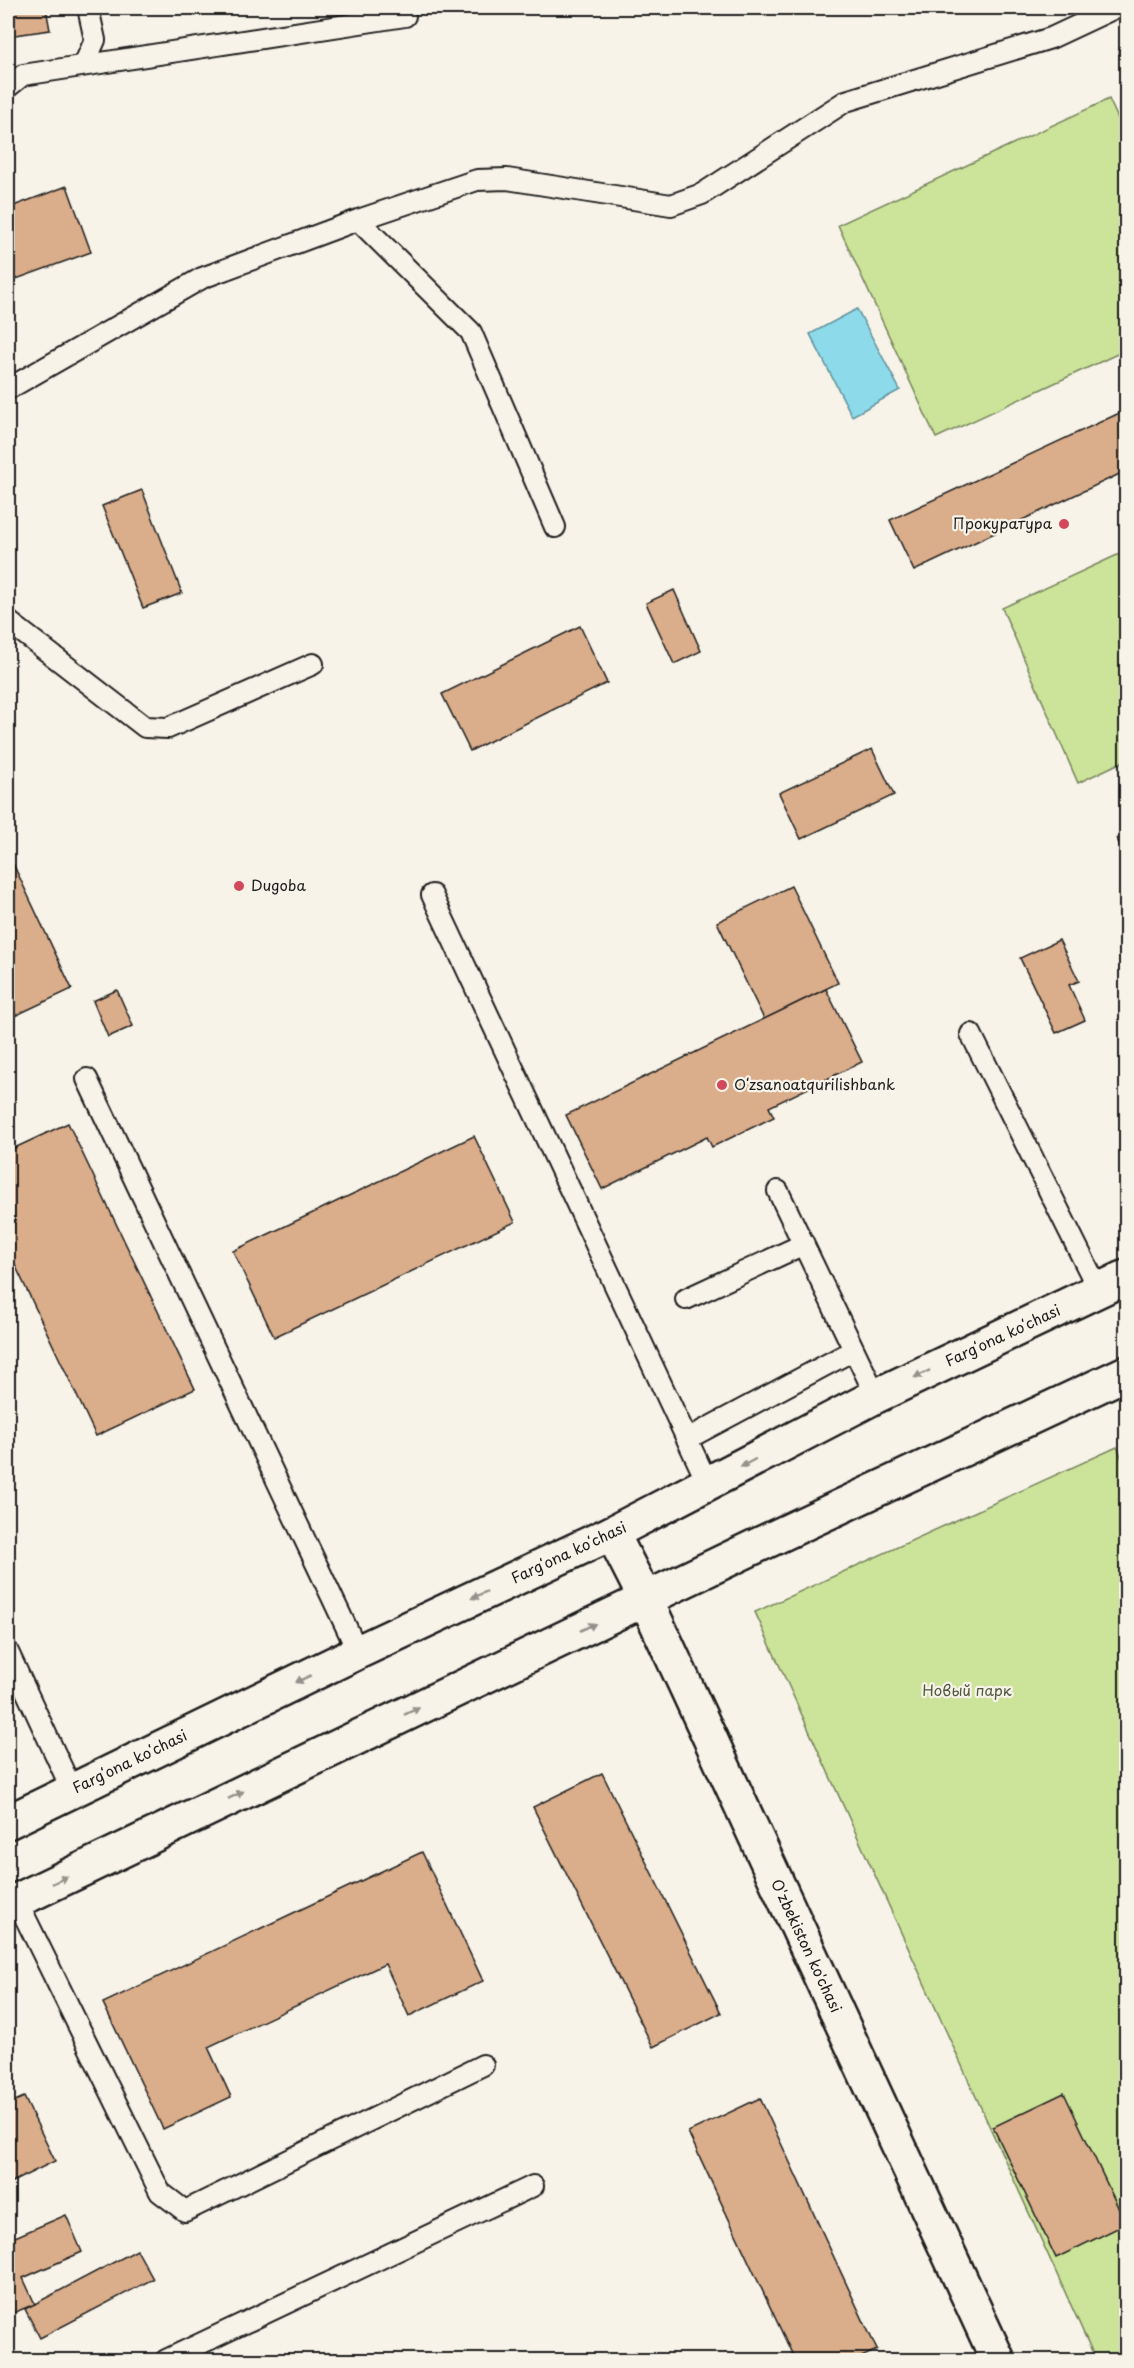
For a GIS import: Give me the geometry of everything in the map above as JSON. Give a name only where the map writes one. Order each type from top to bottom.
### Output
[{"type":"main road","name":"Fargʻona koʻchasi","points":[[8,1822],[358,1652],[612,1533],[876,1396],[1113,1284]]},
{"type":"main road","points":[[12,1903],[1126,1373]]},
{"type":"main road","name":"O'zbekiston ko'chasi","points":[[612,1533],[646,1600],[994,2359]]},
{"type":"lane","points":[[84,65],[95,40],[88,8]]},
{"type":"lane","points":[[8,389],[202,278],[358,220],[477,180],[507,178],[671,205],[702,194],[846,101],[1051,38],[1115,8]]},
{"type":"lane","points":[[8,87],[23,75],[405,16]]},
{"type":"lane","points":[[358,220],[471,332],[555,527]]},
{"type":"lane","points":[[8,621],[145,727],[168,728],[313,664]]},
{"type":"lane","points":[[432,895],[708,1484]]},
{"type":"lane","points":[[971,1034],[1113,1284]]},
{"type":"lane","points":[[87,1079],[358,1652]]},
{"type":"lane","points":[[778,1191],[876,1396]]},
{"type":"lane","points":[[687,1299],[804,1244]]},
{"type":"lane","points":[[687,1439],[854,1350]]},
{"type":"lane","points":[[8,1652],[72,1790]]},
{"type":"lane","points":[[12,1903],[160,2192],[185,2211],[483,2065]]},
{"type":"lane","points":[[166,2361],[533,2187]]},
{"type":"green space","points":[[1109,99],[1126,136],[1126,350],[936,438],[838,225]]},
{"type":"green space","points":[[1126,551],[1126,760],[1078,783],[1002,608]]},
{"type":"green space","name":"Новый парк","points":[[1117,1447],[1126,1468],[1126,2360],[1096,2360],[755,1612]]},
{"type":"water","points":[[857,309],[900,390],[852,416],[810,334]]},
{"type":"building","points":[[8,8],[46,8],[50,30],[8,36]]},
{"type":"building","points":[[67,186],[91,252],[8,282],[8,208]]},
{"type":"building","points":[[1126,410],[1126,471],[914,571],[890,520]]},
{"type":"building","points":[[142,490],[182,593],[143,608],[102,506]]},
{"type":"building","points":[[674,590],[701,651],[674,664],[646,603]]},
{"type":"building","points":[[580,626],[607,683],[470,751],[442,694]]},
{"type":"building","points":[[872,749],[894,795],[801,839],[779,793]]},
{"type":"building","points":[[1126,834],[1126,858],[1117,839]]},
{"type":"building","points":[[8,853],[72,989],[8,1019]]},
{"type":"building","points":[[791,886],[838,983],[764,1019],[717,922]]},
{"type":"building","points":[[1059,940],[1079,981],[1069,985],[1085,1020],[1056,1033],[1020,958]]},
{"type":"building","name":"Oʻzsanoatqurilishbank","points":[[826,989],[862,1062],[769,1107],[774,1117],[712,1147],[707,1137],[602,1189],[566,1115]]},
{"type":"building","points":[[117,990],[133,1026],[108,1037],[93,1001]]},
{"type":"building","points":[[68,1123],[195,1389],[96,1436],[8,1250],[8,1151]]},
{"type":"building","points":[[474,1136],[515,1222],[274,1337],[233,1251]]},
{"type":"building","points":[[602,1773],[721,2013],[653,2047],[533,1807]]},
{"type":"building","points":[[422,1852],[483,1981],[409,2016],[385,1964],[208,2047],[231,2097],[163,2129],[103,2003]]},
{"type":"building","points":[[1064,2093],[1126,2224],[1056,2258],[993,2127]]},
{"type":"building","points":[[24,2097],[55,2161],[8,2184],[8,2104]]},
{"type":"building","points":[[760,2098],[877,2350],[855,2360],[795,2360],[688,2132]]},
{"type":"building","points":[[66,2215],[82,2252],[23,2278],[35,2304],[8,2315],[8,2240]]},
{"type":"building","points":[[137,2250],[153,2279],[40,2338],[25,2309]]},
{"type":"building","points":[[636,2352],[640,2360],[619,2360]]},
{"type":"place","name":"Прокуратура","points":[[1064,524]]},
{"type":"place","name":"Dugoba","points":[[239,886]]},
{"type":"place","name":"Oʻzsanoatqurilishbank","points":[[722,1085]]}]
